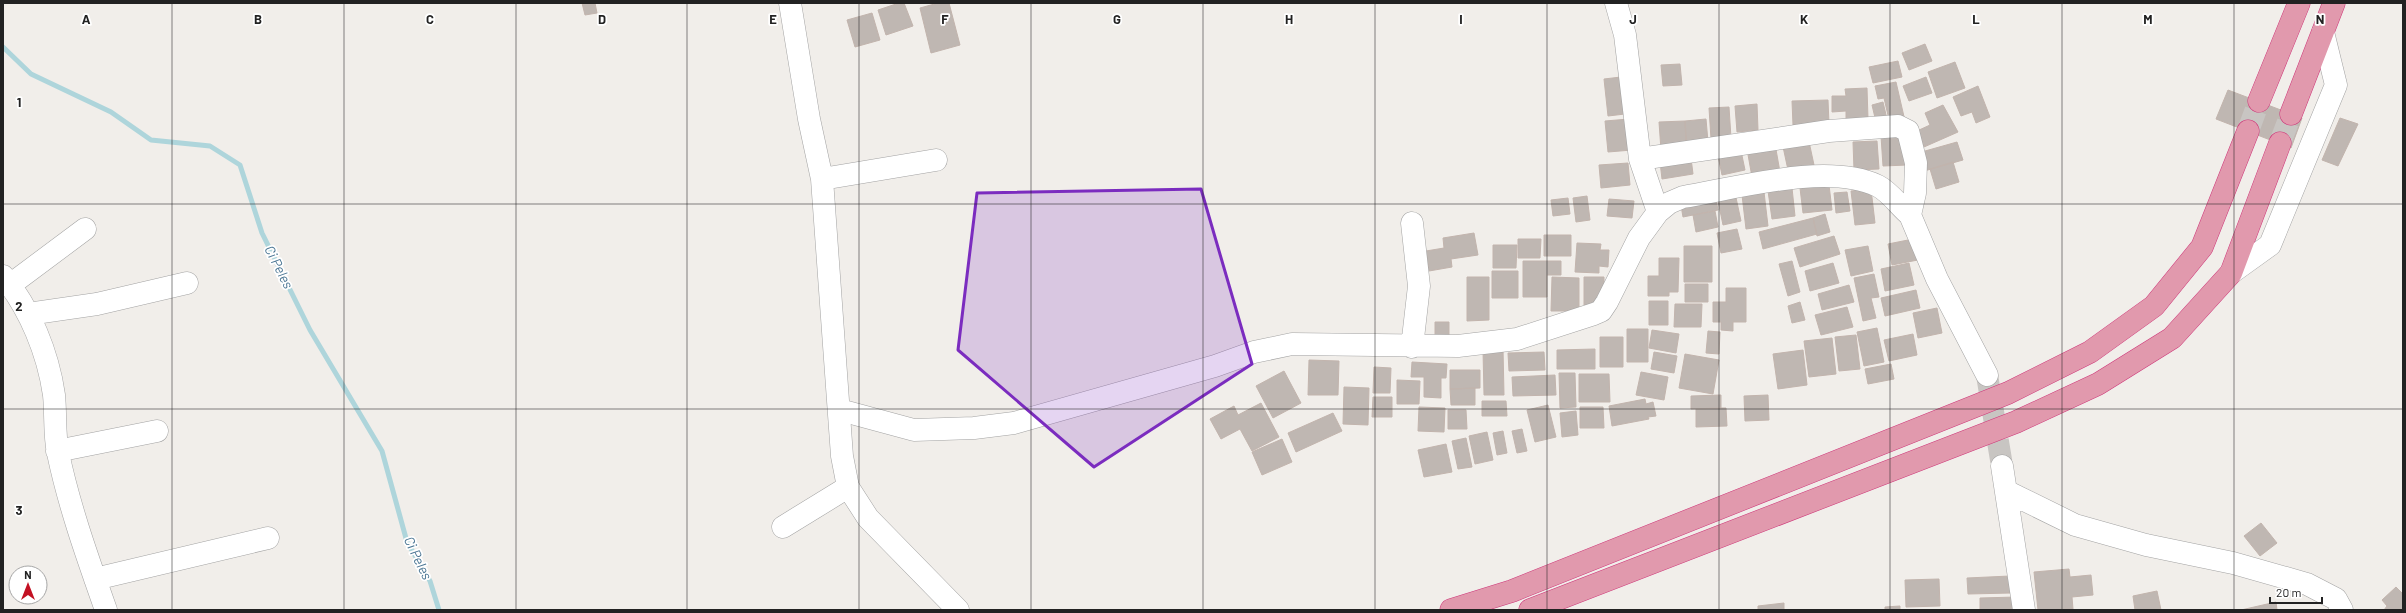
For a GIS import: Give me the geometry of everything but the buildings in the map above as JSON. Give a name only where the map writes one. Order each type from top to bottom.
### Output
[{"type":"highway","points":[[2259,102],[2299,3]]},
{"type":"highway","points":[[2291,114],[2334,3]]},
{"type":"highway","points":[[1451,610],[1512,591],[2008,393],[2090,352],[2154,306],[2202,248],[2248,131]]},
{"type":"highway","points":[[1530,610],[2016,422],[2098,384],[2172,338],[2231,273],[2280,144]]},
{"type":"street","points":[[790,3],[809,120],[822,179],[840,410],[842,456],[848,487],[868,518],[958,610]]},
{"type":"street","points":[[1616,3],[1625,35],[1640,159],[1658,212]]},
{"type":"street","points":[[2231,273],[2270,245],[2336,85],[2323,32]]},
{"type":"street","points":[[1640,159],[1829,131],[1898,126],[1908,131],[1916,164],[1915,193],[1910,215]]},
{"type":"street","points":[[822,179],[936,160]]},
{"type":"street","points":[[840,410],[914,430],[974,428],[1014,423],[1214,366],[1254,352],[1292,344],[1412,347],[1458,346],[1517,339],[1601,311],[1639,238],[1658,212],[1670,203],[1683,197],[1805,176],[1854,178],[1880,187],[1910,215],[1937,279],[1987,375]]},
{"type":"street","points":[[1412,223],[1419,286],[1412,347]]},
{"type":"street","points":[[85,229],[6,281],[28,314],[46,360],[53,394],[57,451],[95,579],[106,610]]},
{"type":"street","points":[[28,314],[103,302],[186,283]]},
{"type":"street","points":[[57,451],[157,431]]},
{"type":"street","points":[[2002,466],[2024,610]]},
{"type":"street","points":[[783,527],[848,487]]},
{"type":"street","points":[[2006,491],[2075,526],[2146,545],[2233,563],[2307,584],[2336,599],[2342,610]]},
{"type":"street","points":[[95,579],[268,538]]},
{"type":"highlighted area","points":[[1201,189],[1252,364],[1094,467],[958,350],[977,193]]},
{"type":"waterway","name":"Ci Peles","points":[[3,47],[31,74],[111,112],[151,140],[210,146],[240,165],[262,233],[310,330],[382,451],[407,542],[430,581],[439,610]]},
{"type":"tunnel","points":[[2248,131],[2259,101]]},
{"type":"tunnel","points":[[2280,143],[2291,114]]},
{"type":"tunnel","points":[[1987,375],[2002,466]]}]
